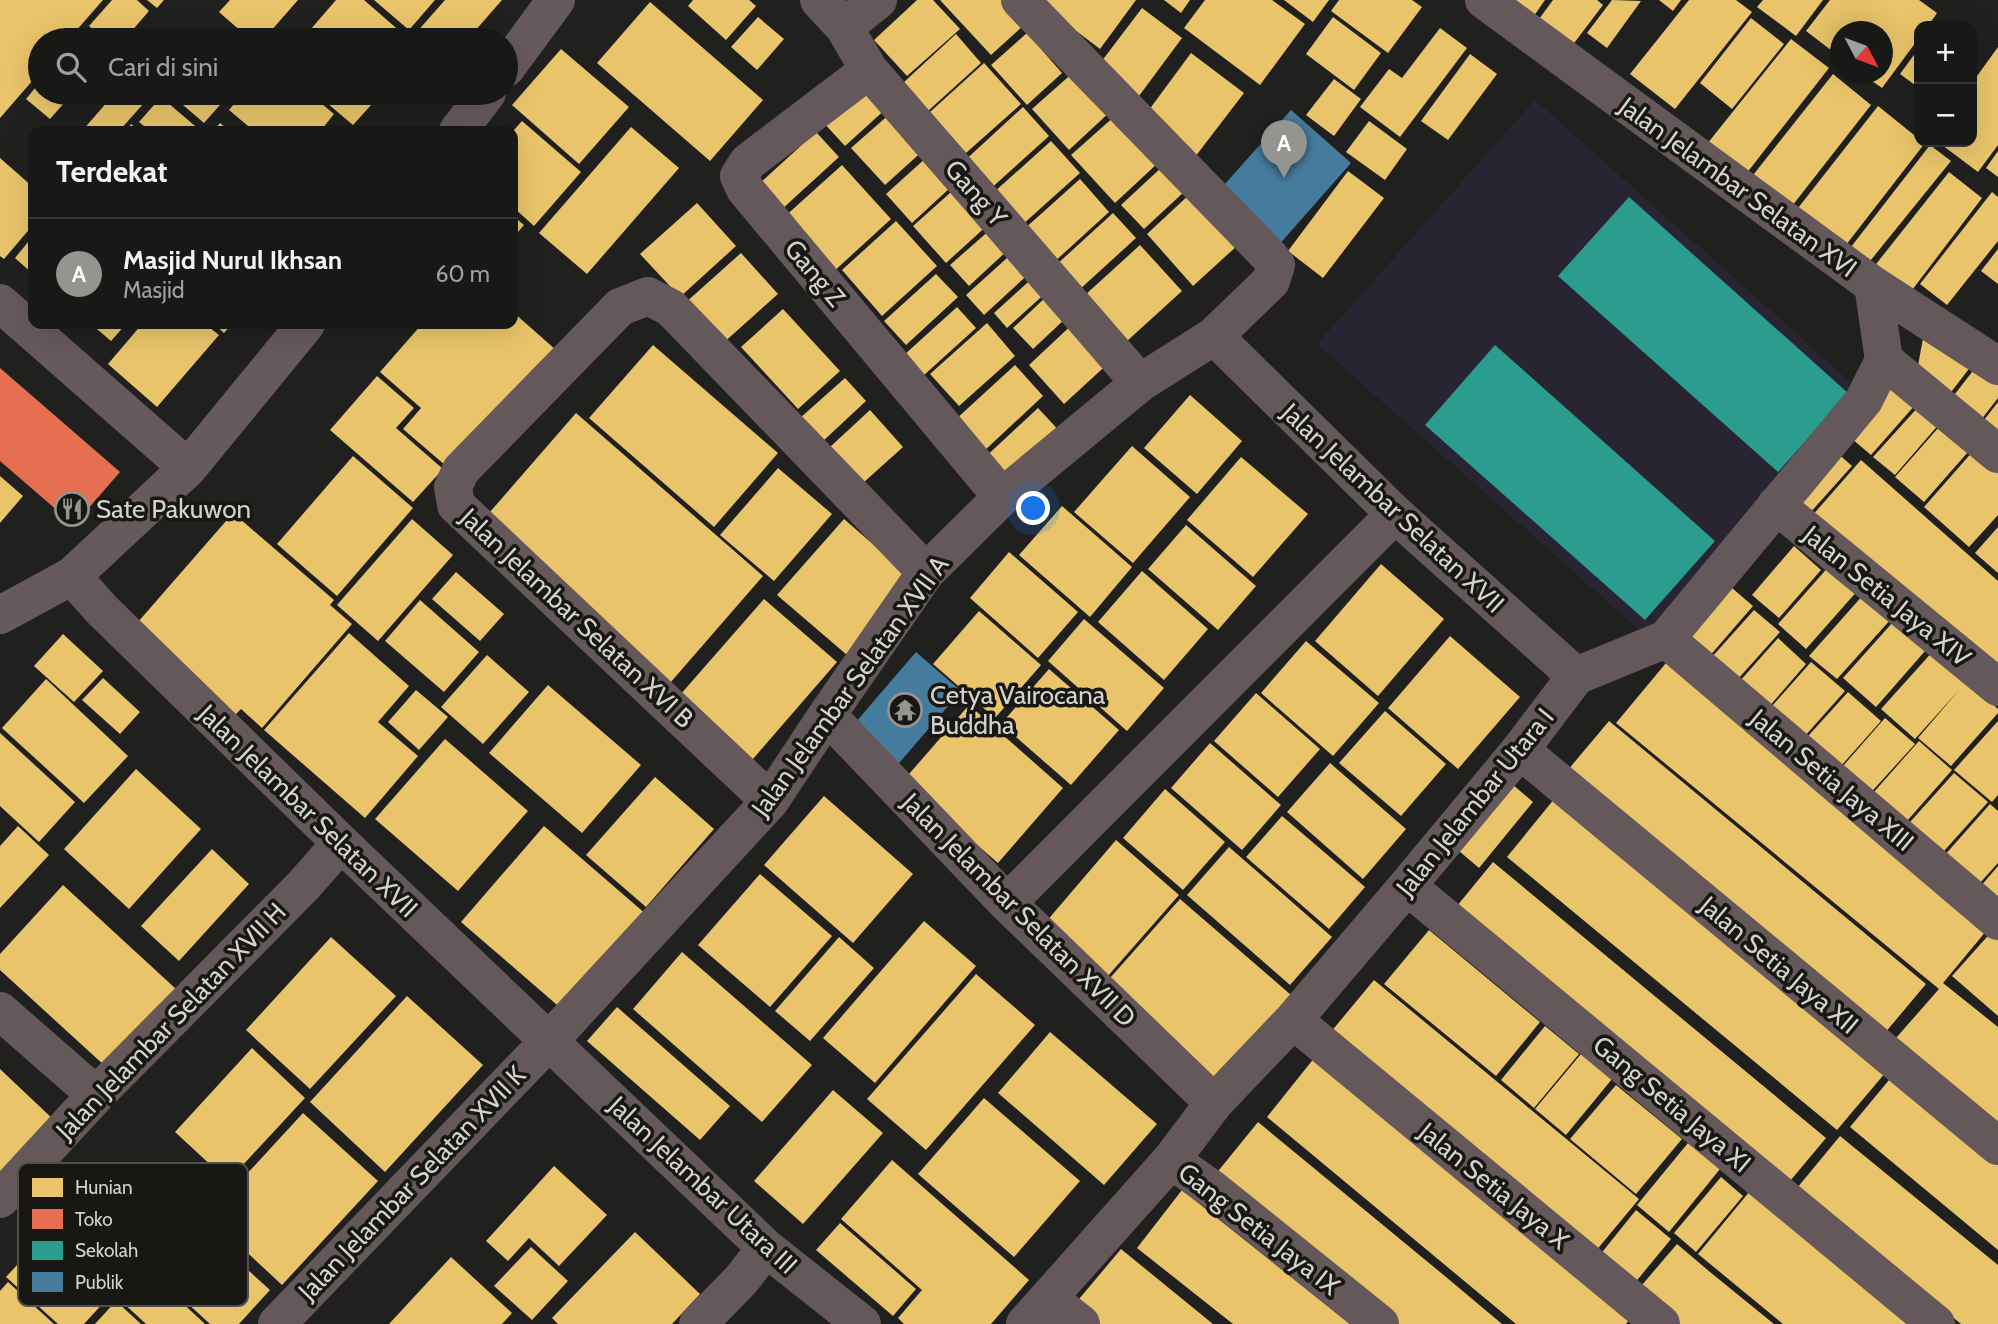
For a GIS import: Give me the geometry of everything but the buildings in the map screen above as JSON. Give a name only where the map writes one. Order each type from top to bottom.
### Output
[{"type":"street","points":[[518,52],[556,0]]},
{"type":"street","points":[[831,13],[878,0]]},
{"type":"street","name":"Jalan Jelambar Selatan XVII A","points":[[548,1042],[770,802],[926,572],[1002,497],[1140,383],[1214,336],[1271,281],[1276,265],[1020,0]]},
{"type":"street","name":"Jalan Jelambar Selatan XVI","points":[[1484,0],[1873,285],[1998,366]]},
{"type":"street","name":"Gang Y","points":[[831,13],[869,70],[1140,383]]},
{"type":"street","name":"Gang Z","points":[[869,70],[748,162],[739,176],[745,189],[1002,497]]},
{"type":"street","points":[[462,126],[478,105]]},
{"type":"street","points":[[1576,676],[1666,639],[1864,400],[1884,360],[1873,285]]},
{"type":"street","name":"Jalan Jelambar Selatan XVI B","points":[[770,802],[456,505],[453,487],[461,470],[620,307],[648,296],[671,308],[926,572]]},
{"type":"street","points":[[0,303],[28,328]]},
{"type":"street","points":[[30,329],[188,468]]},
{"type":"street","points":[[0,615],[72,576],[188,468],[302,329]]},
{"type":"street","name":"Jalan Jelambar Selatan XVII","points":[[1214,336],[1395,514],[1576,676]]},
{"type":"street","points":[[1884,360],[1998,454]]},
{"type":"street","name":"Jalan Setia Jaya XIV","points":[[1776,505],[1998,687]]},
{"type":"street","points":[[1007,903],[1395,514]]},
{"type":"street","name":"Jalan Jelambar Selatan XVII","points":[[72,576],[101,609],[548,1042]]},
{"type":"street","name":"Jalan Setia Jaya XIII","points":[[1666,639],[1998,922]]},
{"type":"street","name":"Jalan Jelambar Utara I","points":[[1037,1311],[1171,1160],[1214,1103],[1293,1020],[1407,886],[1520,750],[1576,676]]},
{"type":"street","name":"Jalan Jelambar Selatan XVII D","points":[[827,715],[1007,903],[1214,1103]]},
{"type":"street","name":"Jalan Setia Jaya XII","points":[[1520,750],[1998,1146]]},
{"type":"street","name":"Jalan Jelambar Selatan XVII H","points":[[33,1163],[96,1095],[303,887],[341,843]]},
{"type":"street","name":"Gang Setia Jaya XI","points":[[1407,886],[1936,1324]]},
{"type":"street","points":[[0,1012],[96,1095]]},
{"type":"street","name":"Jalan Setia Jaya X","points":[[1293,1020],[1661,1324]]},
{"type":"street","name":"Jalan Jelambar Utara III","points":[[548,1042],[766,1248],[862,1324]]},
{"type":"street","name":"Jalan Jelambar Selatan XVII K","points":[[277,1324],[548,1042]]},
{"type":"street","name":"Gang Setia Jaya IX","points":[[1171,1160],[1212,1189],[1380,1324]]},
{"type":"street","name":"Jalan Jelambar Selatan XVII H","points":[[0,1199],[18,1180]]},
{"type":"street","points":[[698,1324],[741,1280],[766,1248]]},
{"type":"street","points":[[1037,1311],[1081,1324]]},
{"type":"shaded area","points":[[1535,100],[1862,392],[1646,636],[1317,344]]},
{"type":"place","name":"Masjid Nurul Ikhsan","points":[[1284,178]]},
{"type":"place","name":"Sate Pakuwon","points":[[72,509]]},
{"type":"place","name":"Cetya Vairocana Buddha","points":[[905,710]]}]
